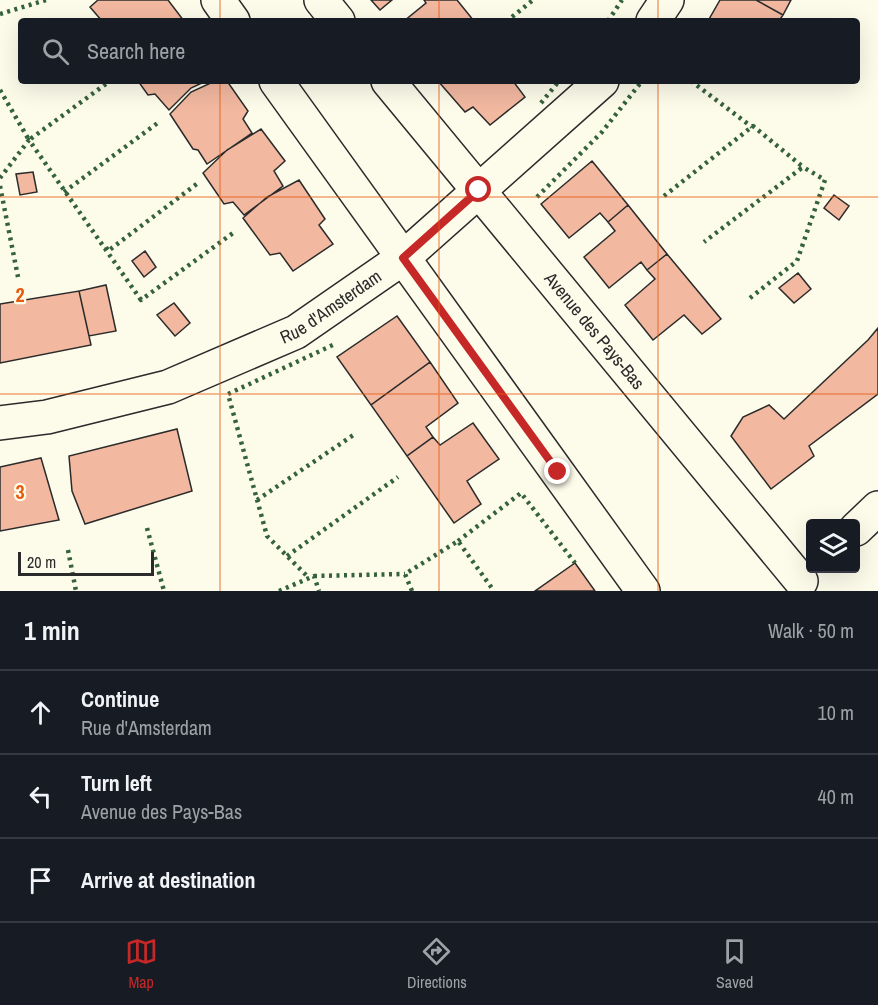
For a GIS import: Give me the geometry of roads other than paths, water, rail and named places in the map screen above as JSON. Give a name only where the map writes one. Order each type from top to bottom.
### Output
[{"type":"street","points":[[218,0],[231,18]]},
{"type":"street","points":[[321,0],[336,18]]},
{"type":"street","points":[[655,18],[667,0]]},
{"type":"street","points":[[278,84],[643,591]]},
{"type":"street","name":"Avenue des Pays-Bas","points":[[391,84],[801,580]]},
{"type":"street","name":"Rue d'Amsterdam","points":[[0,423],[47,417],[168,387],[296,332],[403,258],[599,84]]},
{"type":"street","points":[[860,524],[878,508]]}]
